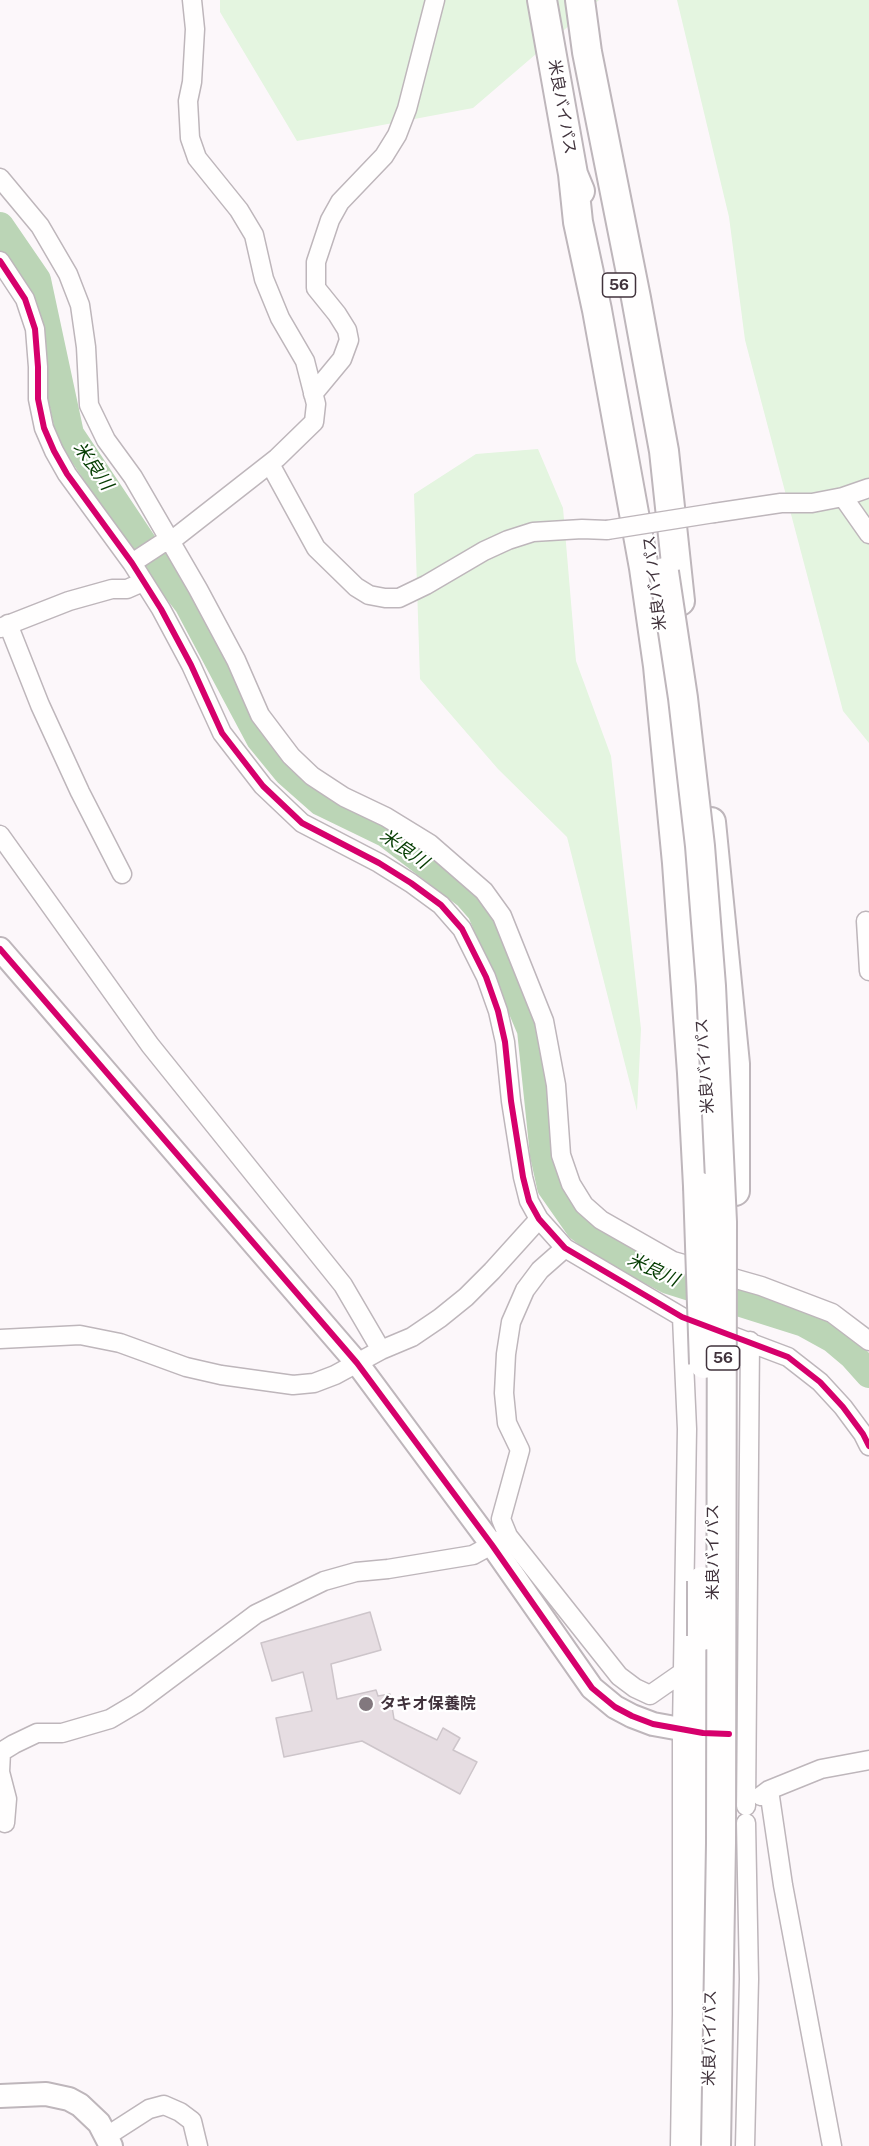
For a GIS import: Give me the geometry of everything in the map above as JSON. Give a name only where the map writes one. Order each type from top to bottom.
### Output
[{"type":"main road","name":"米良バイパス","points":[[542,0],[573,174],[592,222],[659,572],[682,698],[700,846],[711,986],[722,1222],[721,1843],[716,2146]]},
{"type":"main road","name":"米良バイパス","points":[[565,0],[574,60],[647,429],[659,572],[689,853],[705,1056],[712,1186],[714,1362],[711,1991],[707,2146]]},
{"type":"main road","points":[[580,0],[587,52],[664,451],[676,569],[716,868],[734,1052],[731,1637],[704,1732],[740,1818],[728,2146]]},
{"type":"main road","points":[[573,174],[578,222],[597,310],[644,568],[658,666],[677,863],[692,1074],[704,1363],[702,1636],[704,1732],[694,2146]]},
{"type":"street","points":[[135,561],[166,542],[270,464],[314,422],[316,404],[305,360],[280,318],[264,279],[254,235],[239,210],[197,158],[190,138],[188,101],[192,82],[195,29],[192,0]]},
{"type":"street","points":[[313,394],[342,359],[349,340],[347,330],[337,314],[316,288],[316,262],[330,220],[340,202],[384,156],[397,135],[407,109],[435,0]]},
{"type":"street","points":[[0,178],[40,226],[68,274],[80,305],[86,347],[89,405],[106,440],[132,477],[166,542],[236,660],[260,715],[291,756],[324,785],[386,817],[430,844],[484,891],[502,916],[544,1021],[556,1085],[561,1155],[571,1184],[584,1205],[602,1220],[673,1261],[761,1286],[832,1312],[869,1341]]},
{"type":"street","points":[[0,261],[25,298],[35,329],[38,399],[44,428],[54,451],[67,474],[135,561],[144,582],[177,638],[222,733],[263,786],[302,823],[379,863],[411,883],[441,905],[462,929],[482,969],[498,1011],[505,1042],[511,1101],[523,1177],[529,1200],[539,1219],[565,1248],[682,1317],[788,1357],[820,1382],[843,1407],[869,1446]]},
{"type":"street","points":[[270,464],[316,548],[356,587],[369,595],[399,598],[484,551],[533,532],[607,530],[781,503],[812,503],[843,497],[869,488]]},
{"type":"street","points":[[843,497],[869,534]]},
{"type":"street","points":[[122,873],[80,792],[4,626],[69,601],[112,590],[128,589],[144,582]]},
{"type":"street","points":[[0,835],[150,1045],[343,1285],[381,1350]]},
{"type":"street","points":[[866,921],[869,972]]},
{"type":"street","points":[[0,949],[357,1363],[500,1540],[619,1676],[635,1688],[650,1695],[683,1672]]},
{"type":"street","points":[[0,1339],[80,1335],[120,1343],[186,1367],[221,1375],[294,1385],[314,1383],[412,1337],[466,1297],[539,1219]]},
{"type":"street","points":[[565,1248],[540,1270],[525,1290],[511,1322],[504,1393],[505,1412],[507,1423],[520,1450],[501,1519],[500,1540],[583,1676],[603,1698],[632,1716],[654,1724],[704,1732]]},
{"type":"street","points":[[680,2146],[682,2014],[704,1732],[683,1672],[687,1429],[682,1317]]},
{"type":"street","points":[[745,2146],[749,1979],[740,1818],[750,1341]]},
{"type":"street","points":[[5,1823],[7,1799],[0,1772],[1,1752],[14,1744],[37,1733],[62,1733],[110,1719],[146,1697],[256,1614],[324,1581],[356,1572],[473,1555],[500,1540]]},
{"type":"street","points":[[740,1818],[769,1790],[821,1769],[869,1760]]},
{"type":"street","points":[[769,1790],[783,1885],[832,2146]]},
{"type":"street","points":[[0,2096],[46,2094],[69,2099],[91,2115],[109,2141],[149,2109],[164,2105],[190,2119],[195,2126],[198,2146]]},
{"type":"green space","points":[[220,0],[599,0],[473,108],[297,141],[220,12]]},
{"type":"green space","points":[[677,0],[869,0],[869,743],[843,711],[745,340],[729,217]]},
{"type":"green space","points":[[538,449],[563,508],[576,661],[611,756],[641,1029],[637,1111],[567,837],[498,769],[420,679],[414,494],[476,454]]},
{"type":"building","name":"タキオ保養院","points":[[370,1612],[381,1650],[331,1664],[337,1699],[376,1690],[378,1696],[390,1694],[394,1719],[437,1740],[443,1728],[460,1738],[453,1750],[477,1762],[460,1794],[362,1741],[284,1757],[276,1718],[312,1711],[303,1672],[272,1681],[261,1643]]},
{"type":"waterway","name":"米良川","points":[[0,226],[37,280],[70,434],[154,560],[188,604],[260,739],[287,772],[321,802],[387,834],[467,895],[481,911],[531,1030],[544,1155],[551,1187],[579,1227],[604,1246],[668,1280],[804,1323],[833,1339],[869,1374]]},
{"type":"cycle path","points":[[0,261],[25,299],[35,329],[38,399],[44,428],[54,451],[67,474],[132,563],[161,609],[191,665],[222,733],[263,786],[302,823],[379,863],[411,883],[441,905],[462,929],[486,977],[498,1011],[505,1042],[511,1101],[523,1177],[529,1201],[539,1219],[565,1248],[682,1317],[788,1357],[820,1382],[843,1407],[869,1446]]},
{"type":"cycle path","points":[[0,949],[357,1363],[492,1545],[592,1688],[615,1707],[653,1724],[703,1733],[729,1734]]},
{"type":"place","name":"タキオ保養院","points":[[366,1704]]}]
